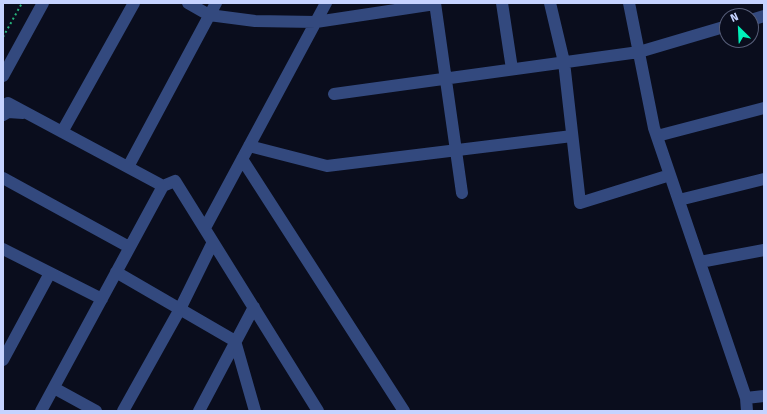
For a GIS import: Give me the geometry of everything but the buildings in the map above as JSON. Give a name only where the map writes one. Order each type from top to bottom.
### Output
[{"type":"street","points":[[3,76],[43,3]]},
{"type":"street","points":[[62,132],[134,3]]},
{"type":"street","points":[[188,3],[209,15],[255,21],[316,22],[435,3],[462,193]]},
{"type":"street","points":[[128,167],[216,3]]},
{"type":"street","points":[[205,228],[326,3]]},
{"type":"street","points":[[502,3],[512,69]]},
{"type":"street","points":[[550,3],[564,62],[580,203],[670,175]]},
{"type":"street","points":[[629,3],[654,128],[746,398],[747,411]]},
{"type":"street","points":[[334,94],[639,52],[719,28]]},
{"type":"street","points":[[8,103],[163,186]]},
{"type":"street","points":[[657,136],[764,108]]},
{"type":"street","points":[[3,115],[8,112],[26,113]]},
{"type":"street","points":[[249,146],[327,166],[572,136]]},
{"type":"street","points":[[242,159],[404,411]]},
{"type":"street","points":[[3,178],[129,247]]},
{"type":"street","points":[[679,200],[764,179]]},
{"type":"street","points":[[41,411],[163,186],[175,180],[318,411]]},
{"type":"street","points":[[123,411],[180,309],[213,242]]},
{"type":"street","points":[[3,249],[102,298]]},
{"type":"street","points":[[700,262],[764,250]]},
{"type":"street","points":[[116,272],[235,341],[255,411]]},
{"type":"street","points":[[3,360],[50,273]]},
{"type":"street","points":[[199,411],[254,307]]},
{"type":"street","points":[[54,388],[96,411]]},
{"type":"street","points":[[746,398],[764,396]]},
{"type":"path","points":[[3,37],[22,3]]}]
